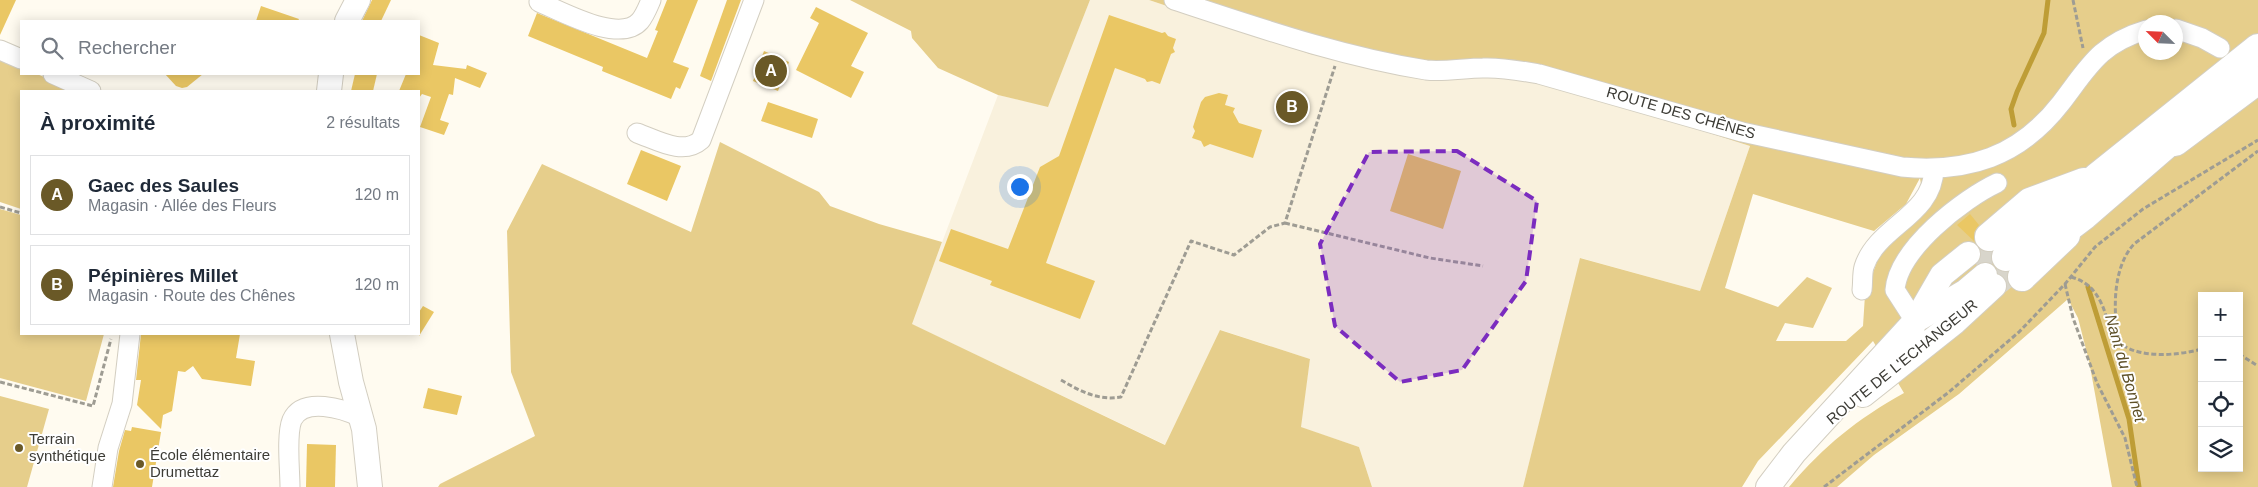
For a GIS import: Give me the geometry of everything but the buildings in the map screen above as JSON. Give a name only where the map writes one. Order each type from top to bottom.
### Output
[{"type":"highway","points":[[2149,134],[2258,36]]},
{"type":"highway","points":[[2258,48],[2097,177],[2030,202],[2006,257],[2085,215],[2258,64]]},
{"type":"highway","points":[[2143,165],[2258,80]]},
{"type":"main road","points":[[348,20],[358,0]]},
{"type":"main road","points":[[329,90],[331,75]]},
{"type":"main road","name":"ROUTE DE L'ECHANGEUR","points":[[1768,487],[1809,437],[1915,321],[1942,275],[1985,275],[1940,335],[1809,437]]},
{"type":"main road","points":[[342,335],[351,382],[362,423]]},
{"type":"main road","points":[[350,335],[360,384],[362,423],[370,487]]},
{"type":"street","points":[[539,2],[610,29],[624,30],[640,21],[651,0]]},
{"type":"street","points":[[637,133],[679,147],[691,146],[701,140],[754,0]]},
{"type":"street","name":"ROUTE DES CHÊNES","points":[[1174,0],[1340,52],[1372,60],[1429,70],[1485,68],[1539,74],[1742,132],[1902,168],[1934,169],[1970,164],[2008,150],[2029,137],[2060,104],[2091,61],[2117,41],[2138,33]]},
{"type":"street","points":[[2183,31],[2202,38],[2220,48]]},
{"type":"street","points":[[0,50],[20,59]]},
{"type":"street","points":[[55,75],[89,90]]},
{"type":"street","points":[[1862,290],[1864,266],[1883,239],[1924,200],[1932,183],[1934,169]]},
{"type":"street","points":[[1940,335],[1915,334],[1915,321],[1895,290],[1898,273],[1915,250],[1943,220],[1969,198],[1997,183]]},
{"type":"street","points":[[102,487],[108,448],[122,404],[130,335]]},
{"type":"street","points":[[290,487],[291,426],[297,414],[307,409],[327,406],[345,410],[362,423]]},
{"type":"path","points":[[2072,0],[2076,27],[2084,51],[2091,61]]},
{"type":"path","points":[[1285,223],[1340,52]]},
{"type":"path","points":[[1824,487],[1949,392],[2019,332],[2065,284],[2095,247],[2143,209],[2258,140]]},
{"type":"path","points":[[2119,343],[2116,305],[2117,287],[2125,254],[2134,244],[2258,151]]},
{"type":"path","points":[[0,207],[20,213]]},
{"type":"path","points":[[1061,380],[1084,393],[1110,399],[1121,397],[1191,241],[1234,255],[1270,227],[1285,223],[1430,258],[1483,266]]},
{"type":"path","points":[[2071,277],[2082,279],[2094,288],[2110,332],[2119,343],[2134,350],[2149,353],[2170,354],[2198,350]]},
{"type":"path","points":[[2065,284],[2073,318],[2097,383],[2125,438],[2137,487]]},
{"type":"path","points":[[0,382],[92,406],[112,335]]},
{"type":"path","points":[[2243,357],[2258,366]]},
{"type":"highlighted area","points":[[1457,151],[1537,201],[1526,281],[1462,370],[1400,382],[1335,326],[1320,244],[1369,152]]},
{"type":"shaded area","points":[[850,0],[1090,0],[1048,107],[998,95],[938,68],[912,38],[911,31]]},
{"type":"shaded area","points":[[1090,0],[1149,0],[1310,54],[1422,78],[1509,75],[1625,106],[1750,146],[1700,291],[1581,258],[1523,487],[1372,487],[1359,447],[1300,427],[1310,359],[1221,330],[1166,445],[911,324],[998,95],[1048,106]]},
{"type":"shaded area","points":[[1149,0],[2258,0],[2258,487],[2112,487],[2089,361],[2078,318],[2068,299],[1959,394],[1874,455],[1837,487],[1789,487],[1815,458],[1842,434],[1871,413],[1904,393],[1873,341],[1758,461],[1742,487],[1523,487],[1580,258],[1700,291],[1750,146],[1625,106],[1509,75],[1422,78],[1310,54]],"holes":[[[1920,178],[1925,209],[1879,256],[1865,295],[1863,326],[1846,341],[1776,341],[1785,323],[1813,328],[1832,288],[1807,277],[1778,307],[1725,288],[1753,194],[1874,231],[1906,204]]]},
{"type":"shaded area","points":[[0,58],[20,67],[20,75],[39,75],[75,90],[20,90],[20,209],[0,202]]},
{"type":"shaded area","points":[[720,142],[819,192],[830,206],[879,224],[942,242],[912,324],[1165,445],[1220,330],[1310,359],[1301,427],[1359,447],[1372,487],[438,487],[440,484],[535,436],[511,372],[507,231],[542,164],[691,232]]},
{"type":"shaded area","points":[[0,209],[20,215],[20,335],[104,335],[86,401],[0,378]]},
{"type":"shaded area","name":"Terrain synthétique","points":[[0,396],[49,409],[27,487],[0,487]]},
{"type":"waterway","name":"Nant du Bonnet","points":[[2014,125],[2011,109],[2044,33],[2048,0]]},
{"type":"waterway","name":"Nant du Bonnet","points":[[2088,287],[2129,419],[2139,487]]},
{"type":"tunnel","points":[[1975,263],[1996,245]]},
{"type":"tunnel","points":[[1994,286],[2015,269]]},
{"type":"place","name":"Gaec des Saules","points":[[771,71]]},
{"type":"place","name":"Pépinières Millet","points":[[1292,107]]},
{"type":"place","name":"Terrain synthétique","points":[[19,448]]},
{"type":"place","name":"École élémentaire Drumettaz","points":[[140,464]]}]
